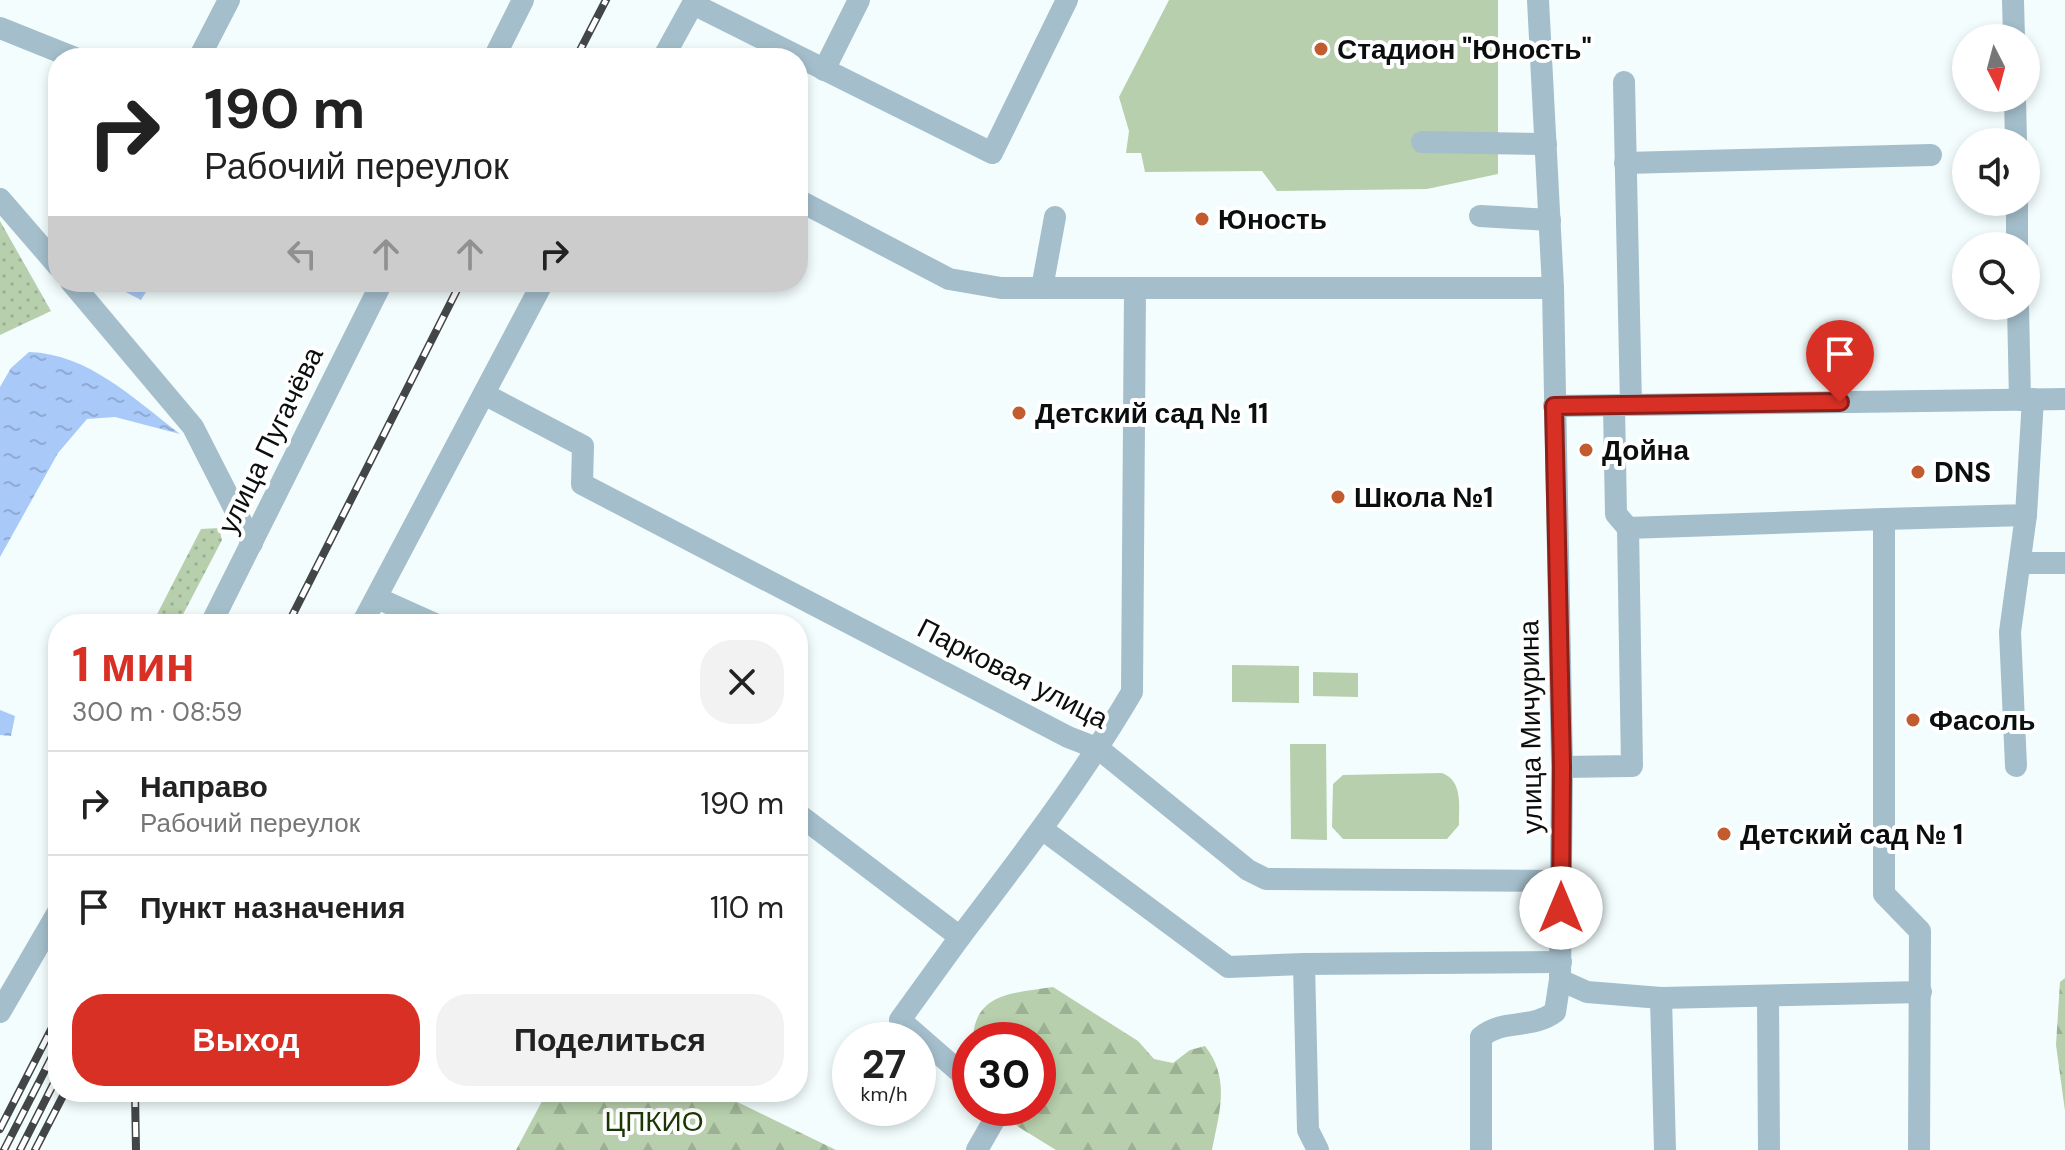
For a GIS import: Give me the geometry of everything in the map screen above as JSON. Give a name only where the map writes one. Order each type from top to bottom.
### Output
[{"type":"street","points":[[204,48],[229,0]]},
{"type":"street","points":[[499,48],[523,0]]},
{"type":"street","points":[[824,70],[859,0]]},
{"type":"street","points":[[808,62],[992,153],[1067,0]]},
{"type":"street","name":"улица Мичурина","points":[[1481,1150],[1481,1037],[1493,1027],[1542,1022],[1555,1012],[1560,971],[1562,767],[1553,288],[1538,0]]},
{"type":"street","points":[[2013,0],[2014,24]]},
{"type":"street","points":[[669,48],[694,2],[782,48]]},
{"type":"street","points":[[0,28],[50,48]]},
{"type":"street","points":[[1562,767],[1632,766],[1628,528],[1616,514],[1622,406],[1624,82]]},
{"type":"street","points":[[1422,142],[1546,144]]},
{"type":"street","points":[[1625,163],[1931,155]]},
{"type":"street","points":[[0,199],[48,254]]},
{"type":"street","points":[[808,205],[949,279],[1001,288],[1553,288]]},
{"type":"street","points":[[1480,216],[1550,220]]},
{"type":"street","points":[[1042,288],[1055,217]]},
{"type":"street","points":[[952,1065],[900,1020],[1099,749],[1132,692],[1135,289]]},
{"type":"street","points":[[79,292],[193,427],[252,543]]},
{"type":"street","name":"улица Пугачёва","points":[[216,614],[377,292]]},
{"type":"street","points":[[368,614],[538,292]]},
{"type":"street","points":[[2016,766],[2010,654],[2026,515],[2026,400],[2019,320]]},
{"type":"street","name":"Парковая улица","points":[[484,394],[583,446],[582,484],[1068,737],[1099,749],[1248,870],[1266,879],[1561,881]]},
{"type":"street","points":[[1554,406],[2065,399]]},
{"type":"street","points":[[1628,528],[2026,515]]},
{"type":"street","points":[[1884,519],[1884,894],[1920,931],[1919,1150]]},
{"type":"street","points":[[2020,563],[2065,563]]},
{"type":"street","points":[[377,598],[413,614]]},
{"type":"street","points":[[808,822],[960,937]]},
{"type":"street","points":[[1042,829],[1228,967],[1304,964],[1560,971],[1587,992],[1661,998],[1921,992]]},
{"type":"street","points":[[0,1012],[48,929]]},
{"type":"street","points":[[1304,964],[1308,1130],[1318,1150]]},
{"type":"street","points":[[1768,997],[1769,1150]]},
{"type":"street","points":[[1661,998],[1665,1150]]},
{"type":"street","points":[[977,1150],[991,1126]]},
{"type":"green space","name":"Стадион \"Юность\"","points":[[1169,0],[1498,0],[1498,174],[1427,189],[1277,191],[1262,171],[1145,172],[1141,153],[1126,153],[1129,131],[1119,97]]},
{"type":"green space","points":[[0,221],[51,311],[0,335]]},
{"type":"green space","points":[[219,528],[222,540],[183,614],[157,614],[201,529]]},
{"type":"green space","points":[[1232,665],[1299,666],[1299,703],[1232,702]]},
{"type":"green space","points":[[1313,672],[1358,673],[1358,697],[1313,696]]},
{"type":"green space","points":[[1290,744],[1326,744],[1327,840],[1291,839]]},
{"type":"green space","points":[[1442,773],[1454,782],[1459,802],[1459,825],[1447,839],[1343,839],[1332,827],[1333,784],[1343,775]]},
{"type":"green space","points":[[2065,978],[2065,1111],[2056,1045],[2060,982]]},
{"type":"green space","points":[[1053,987],[1138,1041],[1154,1059],[1173,1063],[1190,1050],[1205,1046],[1218,1071],[1221,1096],[1212,1150],[1056,1150],[1017,1126],[1056,1126],[1056,1022],[976,1022],[989,1004],[1025,991]]},
{"type":"green space","name":"ЦПКИО","points":[[542,1102],[738,1102],[836,1150],[516,1150]]},
{"type":"water","points":[[126,292],[146,292],[141,300]]},
{"type":"water","points":[[29,352],[51,355],[91,370],[128,393],[180,434],[115,417],[87,419],[58,453],[0,557],[0,387],[11,368]]},
{"type":"water","points":[[0,710],[15,716],[11,736],[0,735]]},
{"type":"railway","points":[[581,48],[606,0]]},
{"type":"railway","points":[[293,614],[456,292]]},
{"type":"railway","points":[[0,1129],[48,1035]]},
{"type":"railway","points":[[4,1150],[48,1064]]},
{"type":"railway","points":[[20,1150],[48,1095]]},
{"type":"railway","points":[[35,1150],[60,1102]]},
{"type":"railway","points":[[135,1102],[136,1150]]},
{"type":"place","name":"Стадион \"Юность\"","points":[[1321,49]]},
{"type":"place","name":"Юность","points":[[1202,219]]},
{"type":"place","name":"Детский сад № 11","points":[[1019,413]]},
{"type":"place","name":"Дойна","points":[[1586,450]]},
{"type":"place","name":"DNS","points":[[1918,472]]},
{"type":"place","name":"Школа №1","points":[[1338,497]]},
{"type":"place","name":"Фасоль","points":[[1913,720]]},
{"type":"place","name":"Детский сад № 1","points":[[1724,834]]},
{"type":"route","points":[[1561,908],[1562,767],[1554,406],[1840,402]]}]
